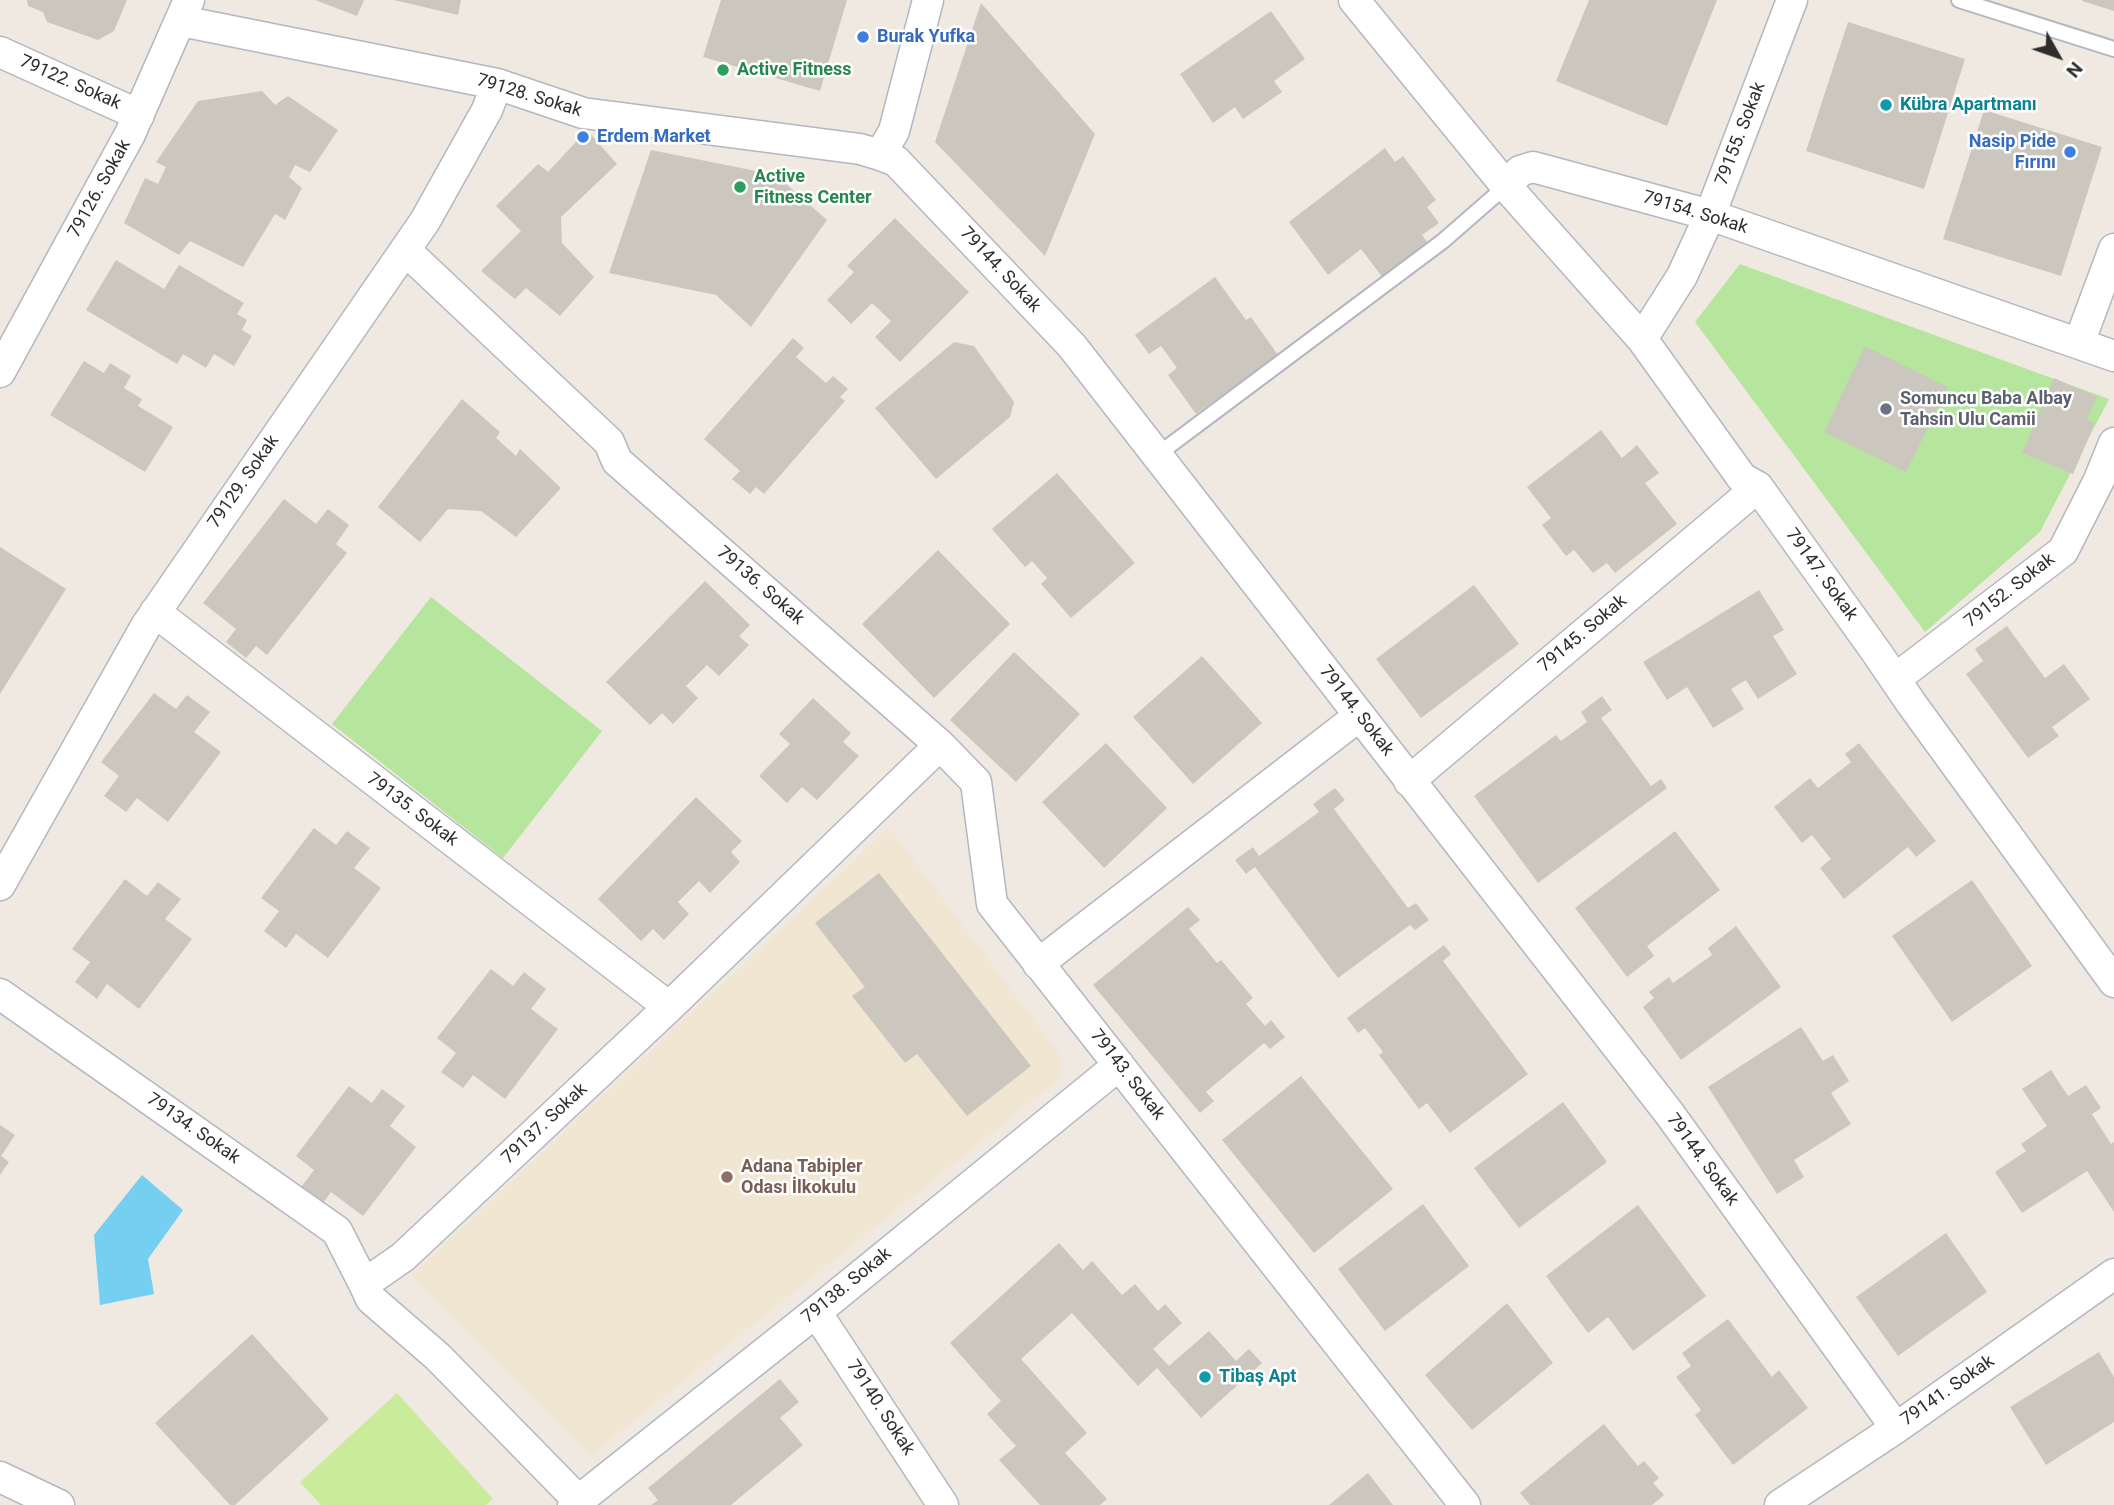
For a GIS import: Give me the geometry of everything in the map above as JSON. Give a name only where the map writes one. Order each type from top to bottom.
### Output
[{"type":"street","points":[[880,155],[894,131],[928,0]]},
{"type":"street","points":[[1354,0],[1506,186]]},
{"type":"street","name":"79155. Sokak","points":[[1642,339],[1682,276],[1710,215],[1792,0]]},
{"type":"street","name":"79128. Sokak","points":[[185,11],[497,84],[583,113],[860,149],[880,155]]},
{"type":"street","name":"79126. Sokak","points":[[0,372],[139,114],[185,11]]},
{"type":"street","name":"79122. Sokak","points":[[0,52],[139,114]]},
{"type":"street","name":"79129. Sokak","points":[[0,885],[155,612],[425,221],[480,121],[497,84]]},
{"type":"street","name":"79144. Sokak","points":[[880,155],[896,160],[1072,346],[1669,1113],[1896,1429]]},
{"type":"street","name":"79154. Sokak","points":[[1506,186],[1520,171],[1533,167],[1710,215],[2114,356]]},
{"type":"street","name":"79147. Sokak","points":[[1506,186],[1642,339],[1742,478],[1758,487],[2114,982]]},
{"type":"street","name":"79136. Sokak","points":[[405,250],[609,442],[617,461],[940,745],[976,782],[992,904],[1038,964]]},
{"type":"street","points":[[2079,343],[2114,250]]},
{"type":"street","name":"79152. Sokak","points":[[1895,679],[2063,551],[2099,480],[2114,443]]},
{"type":"street","name":"79145. Sokak","points":[[1409,781],[1758,487]]},
{"type":"street","name":"79135. Sokak","points":[[155,612],[669,1007]]},
{"type":"street","points":[[1038,964],[1359,716]]},
{"type":"street","name":"79137. Sokak","points":[[364,1284],[403,1256],[669,1007],[940,745]]},
{"type":"street","name":"79143. Sokak","points":[[1038,964],[1465,1505]]},
{"type":"street","name":"79134. Sokak","points":[[0,994],[337,1231],[364,1284]]},
{"type":"street","name":"79138. Sokak","points":[[576,1503],[1119,1065]]},
{"type":"street","name":"79141. Sokak","points":[[1780,1505],[1896,1429],[2114,1274]]},
{"type":"street","points":[[364,1284],[372,1298],[438,1357],[576,1503]]},
{"type":"street","name":"79140. Sokak","points":[[816,1312],[943,1505]]},
{"type":"street","points":[[0,1477],[59,1505]]},
{"type":"lane","points":[[1959,0],[2114,49]]},
{"type":"lane","points":[[1157,455],[1443,241],[1506,186]]},
{"type":"shaded area","name":"Adana Tabipler Odası İlkokulu","points":[[889,828],[1060,1055],[1060,1078],[590,1456],[412,1275]]},
{"type":"green space","points":[[1740,264],[2109,399],[2040,532],[1925,632],[1695,322]]},
{"type":"green space","points":[[431,597],[602,731],[503,858],[332,724]]},
{"type":"green space","points":[[397,1393],[493,1499],[486,1505],[321,1505],[300,1482]]},
{"type":"water","points":[[142,1175],[183,1210],[148,1259],[154,1294],[100,1305],[94,1235]]},
{"type":"building","points":[[27,0],[127,0],[114,31],[98,40],[47,22],[43,12],[28,6]]},
{"type":"building","points":[[315,0],[364,0],[357,16]]},
{"type":"building","points":[[394,0],[461,0],[458,15]]},
{"type":"building","points":[[721,0],[847,0],[820,91],[703,57]]},
{"type":"building","points":[[1589,0],[1717,0],[1667,126],[1556,81]]},
{"type":"building","points":[[2114,0],[2114,11],[2082,1]]},
{"type":"building","points":[[981,3],[1095,134],[1045,256],[935,142]]},
{"type":"building","points":[[1271,11],[1305,59],[1274,81],[1282,92],[1243,119],[1235,107],[1213,123],[1180,74]]},
{"type":"building","name":"Kübra Apartmanı","points":[[1848,22],[1965,59],[1924,189],[1806,151]]},
{"type":"building","points":[[262,91],[275,105],[288,96],[338,130],[310,172],[295,165],[289,177],[302,188],[285,220],[275,214],[243,267],[190,241],[179,255],[124,223],[145,178],[158,184],[166,167],[156,162],[198,101]]},
{"type":"building","points":[[1984,110],[2102,147],[2061,276],[1943,239]]},
{"type":"building","points":[[587,130],[617,164],[561,217],[562,243],[594,277],[560,316],[526,288],[515,299],[481,271],[521,231],[496,206],[538,164],[548,172]]},
{"type":"building","points":[[1385,148],[1395,162],[1403,156],[1436,200],[1427,207],[1439,223],[1422,235],[1428,243],[1383,278],[1361,249],[1328,275],[1289,222]]},
{"type":"building","points":[[651,150],[776,175],[827,220],[751,327],[716,295],[609,273]]},
{"type":"building","points":[[895,218],[969,292],[900,362],[875,337],[891,321],[872,303],[851,324],[827,300],[854,272],[847,266]]},
{"type":"building","points":[[116,260],[164,289],[179,265],[244,303],[237,314],[247,320],[242,330],[252,336],[234,366],[214,354],[206,368],[183,354],[177,364],[86,310]]},
{"type":"building","points":[[1215,277],[1246,320],[1251,317],[1278,355],[1196,414],[1168,375],[1177,368],[1161,346],[1149,354],[1135,335]]},
{"type":"building","points":[[793,338],[804,348],[796,357],[826,383],[833,376],[848,389],[840,397],[845,401],[764,494],[756,487],[750,494],[732,479],[740,471],[704,439]]},
{"type":"building","points":[[954,342],[974,346],[1014,402],[1010,417],[936,479],[875,408]]},
{"type":"building","name":"Somuncu Baba Albay Tahsin Ulu Camii","points":[[1865,346],[1948,387],[1906,472],[1824,432]]},
{"type":"building","points":[[84,361],[104,373],[110,363],[131,376],[124,388],[142,399],[138,406],[173,427],[145,472],[50,415]]},
{"type":"building","points":[[2054,378],[2097,397],[2087,419],[2095,423],[2073,474],[2022,453]]},
{"type":"building","points":[[462,399],[500,432],[496,438],[516,456],[520,449],[561,488],[516,537],[481,511],[448,509],[420,542],[378,507]]},
{"type":"building","points":[[1601,430],[1622,458],[1637,445],[1659,473],[1645,483],[1677,524],[1615,573],[1607,563],[1593,573],[1574,550],[1566,556],[1542,525],[1551,518],[1527,487]]},
{"type":"building","points":[[1057,473],[1135,563],[1071,618],[1041,584],[1047,578],[1032,561],[1025,567],[992,529]]},
{"type":"building","points":[[284,499],[316,524],[328,509],[349,525],[336,544],[347,553],[267,655],[256,646],[246,658],[226,642],[236,629],[203,603]]},
{"type":"building","points":[[0,547],[66,589],[0,694]]},
{"type":"building","points":[[938,550],[1010,624],[934,698],[862,624]]},
{"type":"building","points":[[705,581],[750,625],[739,636],[749,645],[719,676],[707,665],[686,686],[698,698],[673,724],[662,713],[650,725],[606,682]]},
{"type":"building","points":[[1474,585],[1519,644],[1421,718],[1376,659]]},
{"type":"building","points":[[1759,590],[1784,630],[1773,636],[1797,674],[1758,699],[1746,680],[1731,689],[1744,709],[1713,728],[1687,687],[1667,700],[1643,662]]},
{"type":"building","points":[[2007,626],[2045,678],[2064,664],[2090,699],[2052,727],[2059,736],[2028,758],[1966,674],[1983,661],[1975,649]]},
{"type":"building","points":[[1014,652],[1080,714],[1016,782],[950,720]]},
{"type":"building","points":[[1202,656],[1262,723],[1193,784],[1133,717]]},
{"type":"building","points":[[154,693],[176,709],[187,695],[210,712],[194,732],[221,752],[168,822],[137,798],[126,812],[104,796],[119,776],[101,762]]},
{"type":"building","points":[[1602,696],[1612,710],[1601,718],[1651,786],[1661,779],[1667,788],[1538,883],[1474,796],[1556,735],[1561,741],[1587,722],[1581,712]]},
{"type":"building","points":[[813,698],[851,733],[843,742],[859,756],[817,800],[802,787],[787,803],[759,776],[790,744],[779,734]]},
{"type":"building","points":[[1106,743],[1167,808],[1104,868],[1042,802]]},
{"type":"building","points":[[1859,743],[1936,841],[1916,857],[1908,847],[1844,899],[1820,868],[1831,859],[1812,835],[1802,843],[1774,807],[1810,778],[1818,788],[1851,762],[1845,754]]},
{"type":"building","points":[[1335,788],[1345,800],[1334,809],[1408,908],[1416,903],[1429,920],[1415,930],[1410,925],[1338,978],[1255,867],[1246,874],[1235,860],[1253,847],[1259,856],[1319,812],[1313,804]]},
{"type":"building","points":[[696,797],[742,841],[731,852],[740,862],[710,893],[699,881],[678,902],[689,914],[664,940],[653,929],[641,941],[598,899]]},
{"type":"building","points":[[314,828],[336,845],[347,831],[370,848],[354,868],[381,888],[328,958],[296,934],[286,948],[264,931],[279,911],[261,898]]},
{"type":"building","points":[[1675,831],[1720,890],[1647,946],[1654,956],[1627,977],[1575,908]]},
{"type":"building","points":[[879,873],[1031,1066],[967,1116],[917,1054],[905,1063],[852,996],[865,987],[815,923]]},
{"type":"building","points":[[125,879],[147,896],[158,882],[181,899],[165,919],[192,939],[139,1009],[107,984],[97,999],[75,982],[90,962],[72,949]]},
{"type":"building","points":[[1972,880],[2032,966],[1952,1022],[1892,936]]},
{"type":"building","points":[[1188,907],[1200,920],[1189,929],[1217,963],[1221,960],[1253,998],[1246,1004],[1265,1026],[1271,1020],[1285,1037],[1270,1049],[1264,1043],[1206,1092],[1214,1101],[1200,1113],[1093,985]]},
{"type":"building","points":[[1736,926],[1781,987],[1681,1060],[1643,1007],[1654,998],[1649,992],[1669,977],[1673,983],[1712,955],[1708,948]]},
{"type":"building","points":[[1444,945],[1451,954],[1443,961],[1528,1074],[1450,1133],[1427,1103],[1419,1109],[1379,1055],[1383,1052],[1365,1028],[1358,1033],[1347,1018]]},
{"type":"building","points":[[491,969],[513,986],[524,972],[546,989],[531,1009],[558,1029],[505,1099],[473,1075],[463,1088],[441,1072],[456,1053],[437,1038]]},
{"type":"building","points":[[1801,1027],[1823,1061],[1833,1055],[1849,1081],[1831,1093],[1851,1124],[1794,1160],[1804,1177],[1777,1194],[1708,1087]]},
{"type":"building","points":[[2051,1070],[2068,1096],[2086,1085],[2101,1108],[2092,1114],[2111,1144],[2114,1142],[2114,1212],[2087,1171],[2022,1213],[1995,1172],[2026,1151],[2021,1144],[2047,1126],[2022,1089]]},
{"type":"building","points":[[1301,1076],[1393,1189],[1314,1253],[1222,1140]]},
{"type":"building","points":[[349,1086],[372,1103],[382,1089],[405,1106],[390,1126],[416,1147],[363,1216],[331,1192],[321,1206],[299,1190],[314,1170],[296,1156]]},
{"type":"building","points":[[1563,1102],[1607,1162],[1519,1228],[1474,1168]]},
{"type":"building","points":[[0,1125],[15,1135],[1,1156],[9,1162],[0,1175]]},
{"type":"building","points":[[1423,1204],[1469,1266],[1385,1331],[1338,1269]]},
{"type":"building","points":[[1638,1205],[1706,1296],[1633,1351],[1608,1317],[1588,1333],[1546,1276]]},
{"type":"building","points":[[1946,1233],[1987,1292],[1898,1356],[1856,1297]]},
{"type":"building","name":"Tibaş Apt","points":[[1059,1243],[1083,1270],[1092,1261],[1122,1295],[1135,1284],[1158,1311],[1165,1304],[1182,1323],[1153,1349],[1169,1366],[1209,1331],[1236,1361],[1249,1349],[1262,1363],[1201,1418],[1157,1368],[1138,1386],[1072,1313],[1021,1359],[1087,1433],[1065,1453],[1107,1499],[1100,1505],[1040,1505],[999,1460],[1016,1446],[987,1414],[1001,1401],[950,1343]]},
{"type":"building","points":[[1507,1303],[1553,1363],[1472,1430],[1425,1375]]},
{"type":"building","points":[[1728,1319],[1772,1377],[1779,1370],[1808,1408],[1733,1465],[1695,1415],[1701,1410],[1676,1377],[1691,1366],[1682,1353]]},
{"type":"building","points":[[252,1334],[329,1419],[235,1505],[230,1505],[155,1423]]},
{"type":"building","points":[[2099,1352],[2114,1377],[2114,1422],[2046,1465],[2010,1407]]},
{"type":"building","points":[[780,1379],[799,1402],[780,1418],[803,1445],[731,1505],[651,1505],[658,1500],[648,1488]]},
{"type":"building","points":[[1604,1424],[1638,1466],[1644,1461],[1659,1478],[1653,1483],[1664,1495],[1652,1505],[1530,1505],[1520,1493]]},
{"type":"building","points":[[1368,1473],[1393,1505],[1329,1505]]},
{"type":"place","name":"Burak Yufka","points":[[863,37]]},
{"type":"place","name":"Active Fitness","points":[[723,70]]},
{"type":"place","name":"Kübra Apartmanı","points":[[1886,105]]},
{"type":"place","name":"Erdem Market","points":[[583,137]]},
{"type":"place","name":"Nasip Pide Fırını","points":[[2070,152]]},
{"type":"place","name":"Active Fitness Center","points":[[740,187]]},
{"type":"place","name":"Somuncu Baba Albay Tahsin Ulu Camii","points":[[1886,409]]},
{"type":"place","name":"Adana Tabipler Odası İlkokulu","points":[[727,1177]]},
{"type":"place","name":"Tibaş Apt","points":[[1205,1377]]}]
